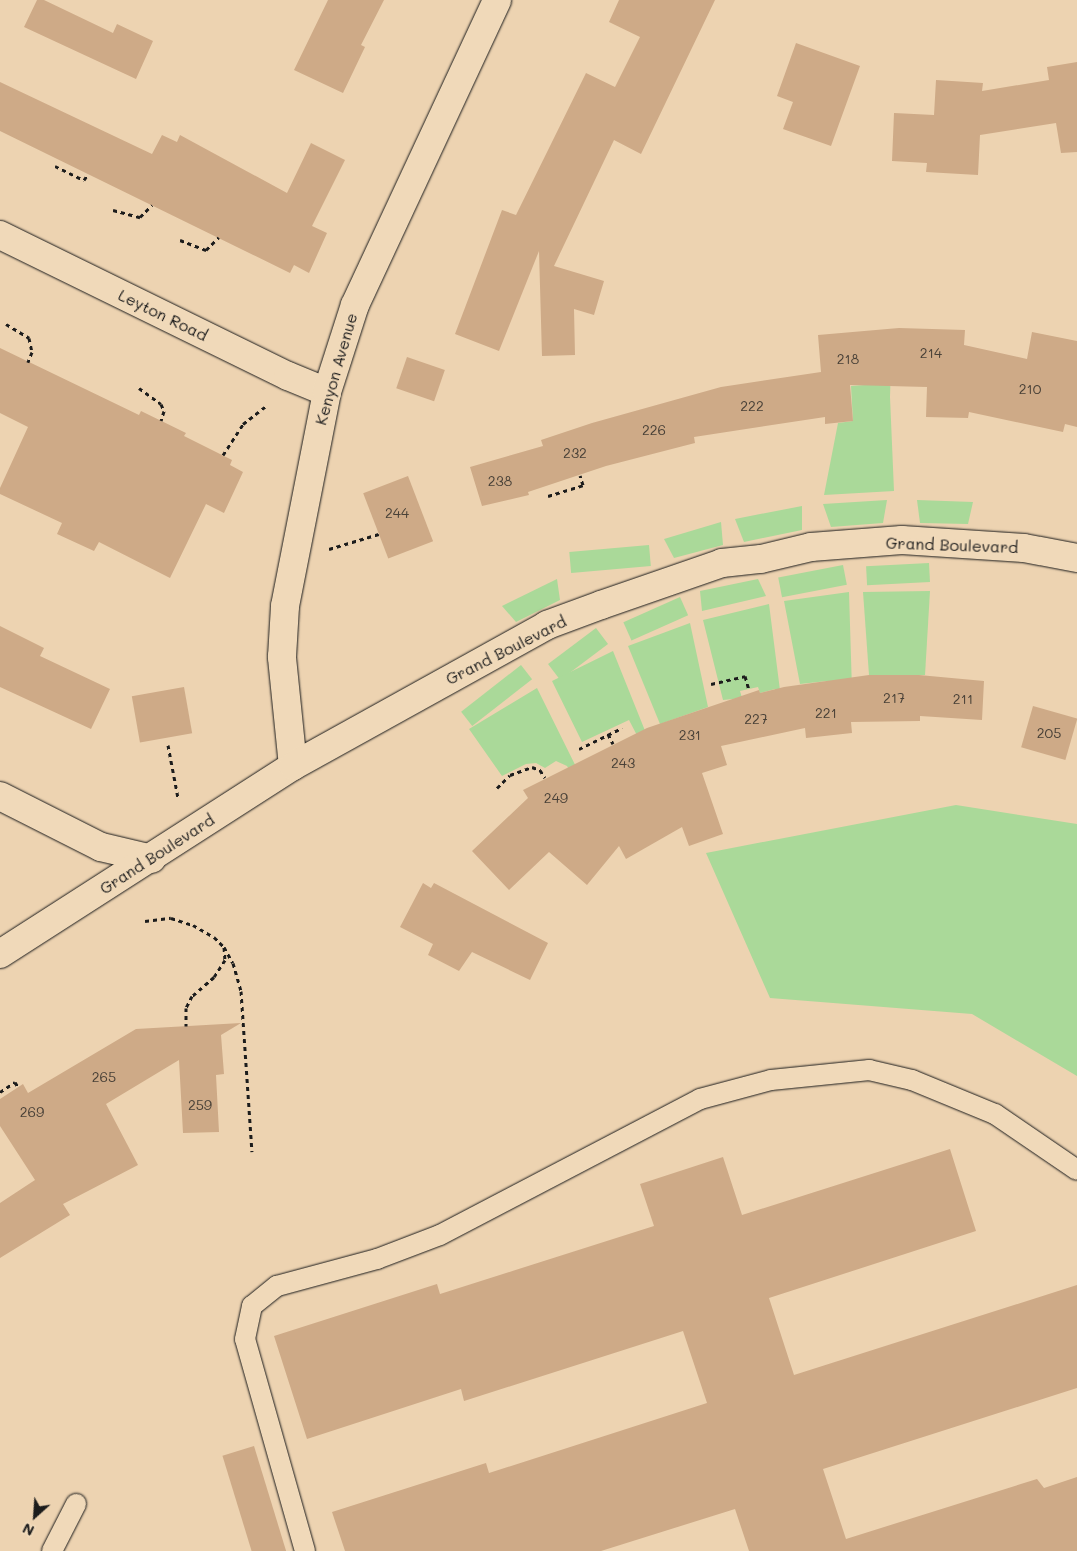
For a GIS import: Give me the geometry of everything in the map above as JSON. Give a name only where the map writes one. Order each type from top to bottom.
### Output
[{"type":"street","name":"Kenyon Avenue","points":[[293,766],[282,657],[285,606],[327,392],[355,305],[497,0]]},
{"type":"street","name":"Leyton Road","points":[[0,235],[288,376],[327,392]]},
{"type":"street","name":"Grand Boulevard","points":[[0,954],[152,859],[293,766],[547,625],[722,564],[761,559],[811,547],[902,540],[1024,548],[1077,558]]},
{"type":"street","points":[[0,796],[101,847],[152,859]]},
{"type":"lane","points":[[304,1551],[245,1339],[252,1306],[276,1286],[377,1259],[440,1235],[700,1099],[771,1080],[869,1070],[912,1080],[995,1114],[1077,1170]]},
{"type":"lane","points":[[52,1551],[76,1504]]},
{"type":"path","points":[[55,166],[84,180],[88,174]]},
{"type":"path","points":[[113,210],[140,217],[152,205]]},
{"type":"path","points":[[180,240],[206,250],[219,237]]},
{"type":"path","points":[[6,324],[28,338],[32,352],[28,362]]},
{"type":"path","points":[[139,388],[161,404],[164,411],[161,421]]},
{"type":"path","points":[[223,455],[244,424],[266,406]]},
{"type":"path","points":[[548,496],[583,485],[580,475]]},
{"type":"path","points":[[297,542],[331,549],[379,534]]},
{"type":"path","points":[[711,684],[745,676],[749,690]]},
{"type":"path","points":[[579,749],[622,728]]},
{"type":"path","points":[[608,734],[613,744]]},
{"type":"path","points":[[168,745],[178,798]]},
{"type":"path","points":[[497,788],[510,775],[532,767],[540,770],[545,778]]},
{"type":"path","points":[[145,921],[171,918],[193,925],[214,937],[224,947],[233,963],[240,991],[252,1152]]},
{"type":"path","points":[[186,1026],[186,1008],[192,996],[214,977],[225,960],[224,947]]},
{"type":"path","points":[[0,1092],[15,1082],[18,1087]]},
{"type":"green space","points":[[892,332],[890,397],[894,491],[824,495],[838,423],[853,421],[851,386],[878,384]]},
{"type":"green space","points":[[887,500],[883,523],[831,527],[823,504]]},
{"type":"green space","points":[[917,500],[973,502],[968,524],[920,523]]},
{"type":"green space","points":[[802,506],[802,530],[744,542],[735,519]]},
{"type":"green space","points":[[721,522],[723,545],[674,558],[664,539]]},
{"type":"green space","points":[[649,545],[651,566],[571,573],[569,552]]},
{"type":"green space","points":[[929,563],[930,582],[867,585],[866,566]]},
{"type":"green space","points":[[843,565],[847,585],[782,597],[778,578]]},
{"type":"green space","points":[[557,579],[560,600],[516,622],[502,606]]},
{"type":"green space","points":[[758,579],[766,596],[702,611],[700,591]]},
{"type":"green space","points":[[930,591],[925,675],[869,675],[863,592]]},
{"type":"green space","points":[[849,592],[852,690],[827,681],[800,684],[784,601]]},
{"type":"green space","points":[[680,597],[688,615],[631,640],[623,622]]},
{"type":"green space","points":[[769,604],[782,706],[775,689],[760,693],[758,687],[740,691],[742,698],[723,700],[703,620]]},
{"type":"green space","points":[[690,623],[708,707],[660,724],[628,646]]},
{"type":"green space","points":[[596,628],[608,644],[560,680],[548,664]]},
{"type":"green space","points":[[613,651],[660,768],[655,770],[629,720],[582,742],[552,681]]},
{"type":"green space","points":[[521,665],[532,679],[472,726],[461,712]]},
{"type":"green space","points":[[537,688],[594,803],[590,806],[567,766],[556,761],[545,768],[536,763],[526,764],[502,776],[469,729]]},
{"type":"green space","points":[[956,805],[1077,824],[1077,1076],[972,1014],[770,998],[706,853]]},
{"type":"building","points":[[37,0],[44,0],[113,33],[117,24],[153,41],[136,79],[24,27]]},
{"type":"building","points":[[328,0],[384,0],[361,45],[365,47],[343,93],[294,70]]},
{"type":"building","points":[[619,0],[715,0],[641,154],[614,140],[554,266],[604,281],[594,315],[574,309],[575,355],[542,356],[539,251],[499,351],[455,334],[502,210],[516,215],[586,73],[615,87],[640,37],[609,22]]},
{"type":"building","points":[[796,43],[860,66],[831,146],[783,129],[793,102],[777,96]]},
{"type":"building","points":[[1077,62],[1077,152],[1061,153],[1056,123],[980,135],[978,175],[926,172],[927,163],[892,161],[894,113],[934,115],[936,80],[983,83],[982,91],[1049,80],[1047,67]]},
{"type":"building","points":[[0,82],[152,154],[162,135],[177,142],[180,135],[287,193],[311,143],[345,160],[312,226],[327,233],[309,273],[294,265],[290,273],[0,131]]},
{"type":"building","points":[[899,328],[965,330],[964,345],[1027,359],[1032,332],[1077,341],[1077,427],[1065,424],[1063,432],[969,412],[968,418],[926,417],[927,387],[850,385],[853,421],[825,424],[825,417],[694,437],[695,443],[606,466],[528,492],[529,495],[482,506],[470,467],[543,446],[541,440],[592,423],[721,387],[821,372],[818,335]]},
{"type":"building","points":[[0,348],[139,415],[141,411],[186,433],[184,436],[232,460],[230,465],[243,472],[224,513],[206,504],[170,578],[99,542],[94,551],[57,534],[62,523],[0,494],[0,488],[28,427],[0,413]]},
{"type":"building","points":[[407,357],[445,370],[434,401],[396,388]]},
{"type":"building","points":[[408,476],[433,541],[388,559],[363,493]]},
{"type":"building","points":[[0,626],[44,648],[40,656],[110,689],[91,729],[0,687]]},
{"type":"building","points":[[869,675],[919,675],[984,681],[982,720],[920,716],[920,721],[851,722],[852,733],[806,738],[805,728],[721,746],[727,765],[702,773],[723,834],[689,846],[682,827],[626,859],[619,846],[587,885],[549,852],[509,890],[472,851],[528,798],[523,790],[647,728],[759,690],[760,693],[784,687]]},
{"type":"building","points":[[184,687],[192,733],[140,742],[132,696]]},
{"type":"building","points":[[1033,706],[1077,719],[1065,760],[1021,747]]},
{"type":"building","points":[[423,883],[431,888],[434,883],[548,943],[530,980],[472,952],[459,971],[428,955],[433,944],[400,927]]},
{"type":"building","points":[[241,1023],[221,1035],[224,1074],[216,1075],[219,1132],[183,1133],[179,1060],[106,1104],[138,1165],[63,1204],[70,1215],[0,1258],[0,1203],[35,1180],[0,1126],[0,1099],[23,1084],[28,1093],[136,1029]]},
{"type":"building","points":[[950,1149],[976,1231],[769,1298],[794,1375],[1077,1285],[1077,1388],[823,1469],[846,1539],[1037,1479],[1044,1488],[1077,1477],[1077,1551],[749,1551],[735,1509],[601,1551],[345,1551],[332,1512],[486,1463],[489,1473],[707,1403],[683,1331],[464,1401],[461,1389],[307,1439],[274,1336],[437,1284],[440,1294],[654,1226],[640,1184],[723,1157],[742,1215]]},
{"type":"building","points":[[254,1446],[286,1551],[252,1551],[222,1456]]}]
